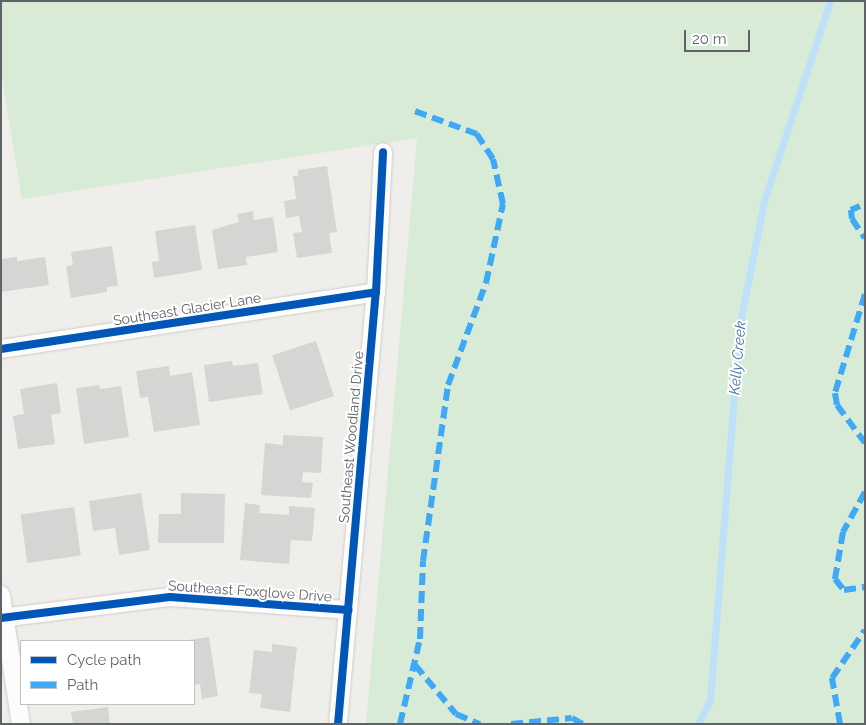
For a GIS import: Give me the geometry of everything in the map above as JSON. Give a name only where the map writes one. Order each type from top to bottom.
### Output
[{"type":"street","name":"Southeast Woodland Drive","points":[[338,724],[376,292],[383,152]]},
{"type":"street","name":"Southeast Glacier Lane","points":[[1,349],[376,292]]},
{"type":"street","points":[[1,595],[3,618],[21,724]]},
{"type":"street","name":"Southeast Foxglove Drive","points":[[3,618],[170,596],[349,610]]},
{"type":"green space","points":[[1,1],[865,1],[865,724],[366,724],[417,138],[22,199],[1,72]]},
{"type":"building","points":[[327,166],[337,232],[329,233],[332,253],[297,258],[293,233],[302,232],[299,216],[286,218],[284,201],[296,199],[293,176],[298,176],[298,170]]},
{"type":"building","points":[[253,211],[254,220],[273,217],[278,252],[246,257],[247,265],[218,269],[212,230],[239,222],[237,214]]},
{"type":"building","points":[[195,225],[202,270],[154,278],[152,262],[159,261],[155,231]]},
{"type":"building","points":[[112,246],[118,286],[107,287],[107,292],[71,298],[66,266],[73,265],[71,252]]},
{"type":"building","points":[[17,257],[17,261],[45,257],[49,285],[1,292],[1,259]]},
{"type":"building","points":[[316,341],[334,396],[290,410],[272,355]]},
{"type":"building","points":[[232,361],[233,366],[258,363],[263,394],[209,402],[204,365]]},
{"type":"building","points":[[169,366],[170,376],[192,372],[200,425],[154,432],[148,397],[140,398],[136,371]]},
{"type":"building","points":[[57,383],[61,413],[51,415],[55,444],[18,449],[13,416],[24,414],[20,389]]},
{"type":"building","points":[[99,385],[100,389],[121,386],[129,437],[84,444],[76,388]]},
{"type":"building","points":[[283,435],[323,437],[321,473],[303,472],[302,482],[313,483],[311,498],[261,495],[265,443],[283,445]]},
{"type":"building","points":[[141,493],[150,550],[119,555],[115,528],[93,531],[89,501]]},
{"type":"building","points":[[181,493],[225,494],[224,543],[158,543],[159,514],[181,514]]},
{"type":"building","points":[[245,503],[260,505],[259,513],[289,515],[289,506],[315,508],[312,541],[291,540],[289,564],[240,560]]},
{"type":"building","points":[[74,507],[81,556],[27,563],[21,515]]},
{"type":"building","points":[[209,637],[218,696],[202,699],[200,684],[195,685],[195,640],[188,640]]},
{"type":"building","points":[[272,644],[297,647],[290,712],[260,708],[262,694],[249,693],[254,650],[272,652]]},
{"type":"building","points":[[108,707],[110,724],[73,724],[71,712]]},
{"type":"waterway","name":"Kelly Creek","points":[[698,724],[710,700],[740,323],[764,201],[830,1]]},
{"type":"marked path","points":[[400,724],[420,639],[423,561],[448,385],[486,283],[503,204],[493,159],[477,134],[412,110]]},
{"type":"marked path","points":[[860,206],[851,210],[852,219],[865,238]]},
{"type":"marked path","points":[[865,294],[835,393],[837,405],[865,443]]},
{"type":"marked path","points":[[865,492],[843,532],[835,579],[844,590],[865,587]]},
{"type":"marked path","points":[[840,724],[832,678],[865,630]]},
{"type":"marked path","points":[[415,665],[456,714],[480,724]]},
{"type":"marked path","points":[[511,724],[572,718],[583,724]]},
{"type":"cycle path","points":[[338,724],[376,292],[383,152]]},
{"type":"cycle path","points":[[1,349],[376,292]]},
{"type":"cycle path","points":[[1,618],[170,597],[349,610]]}]
